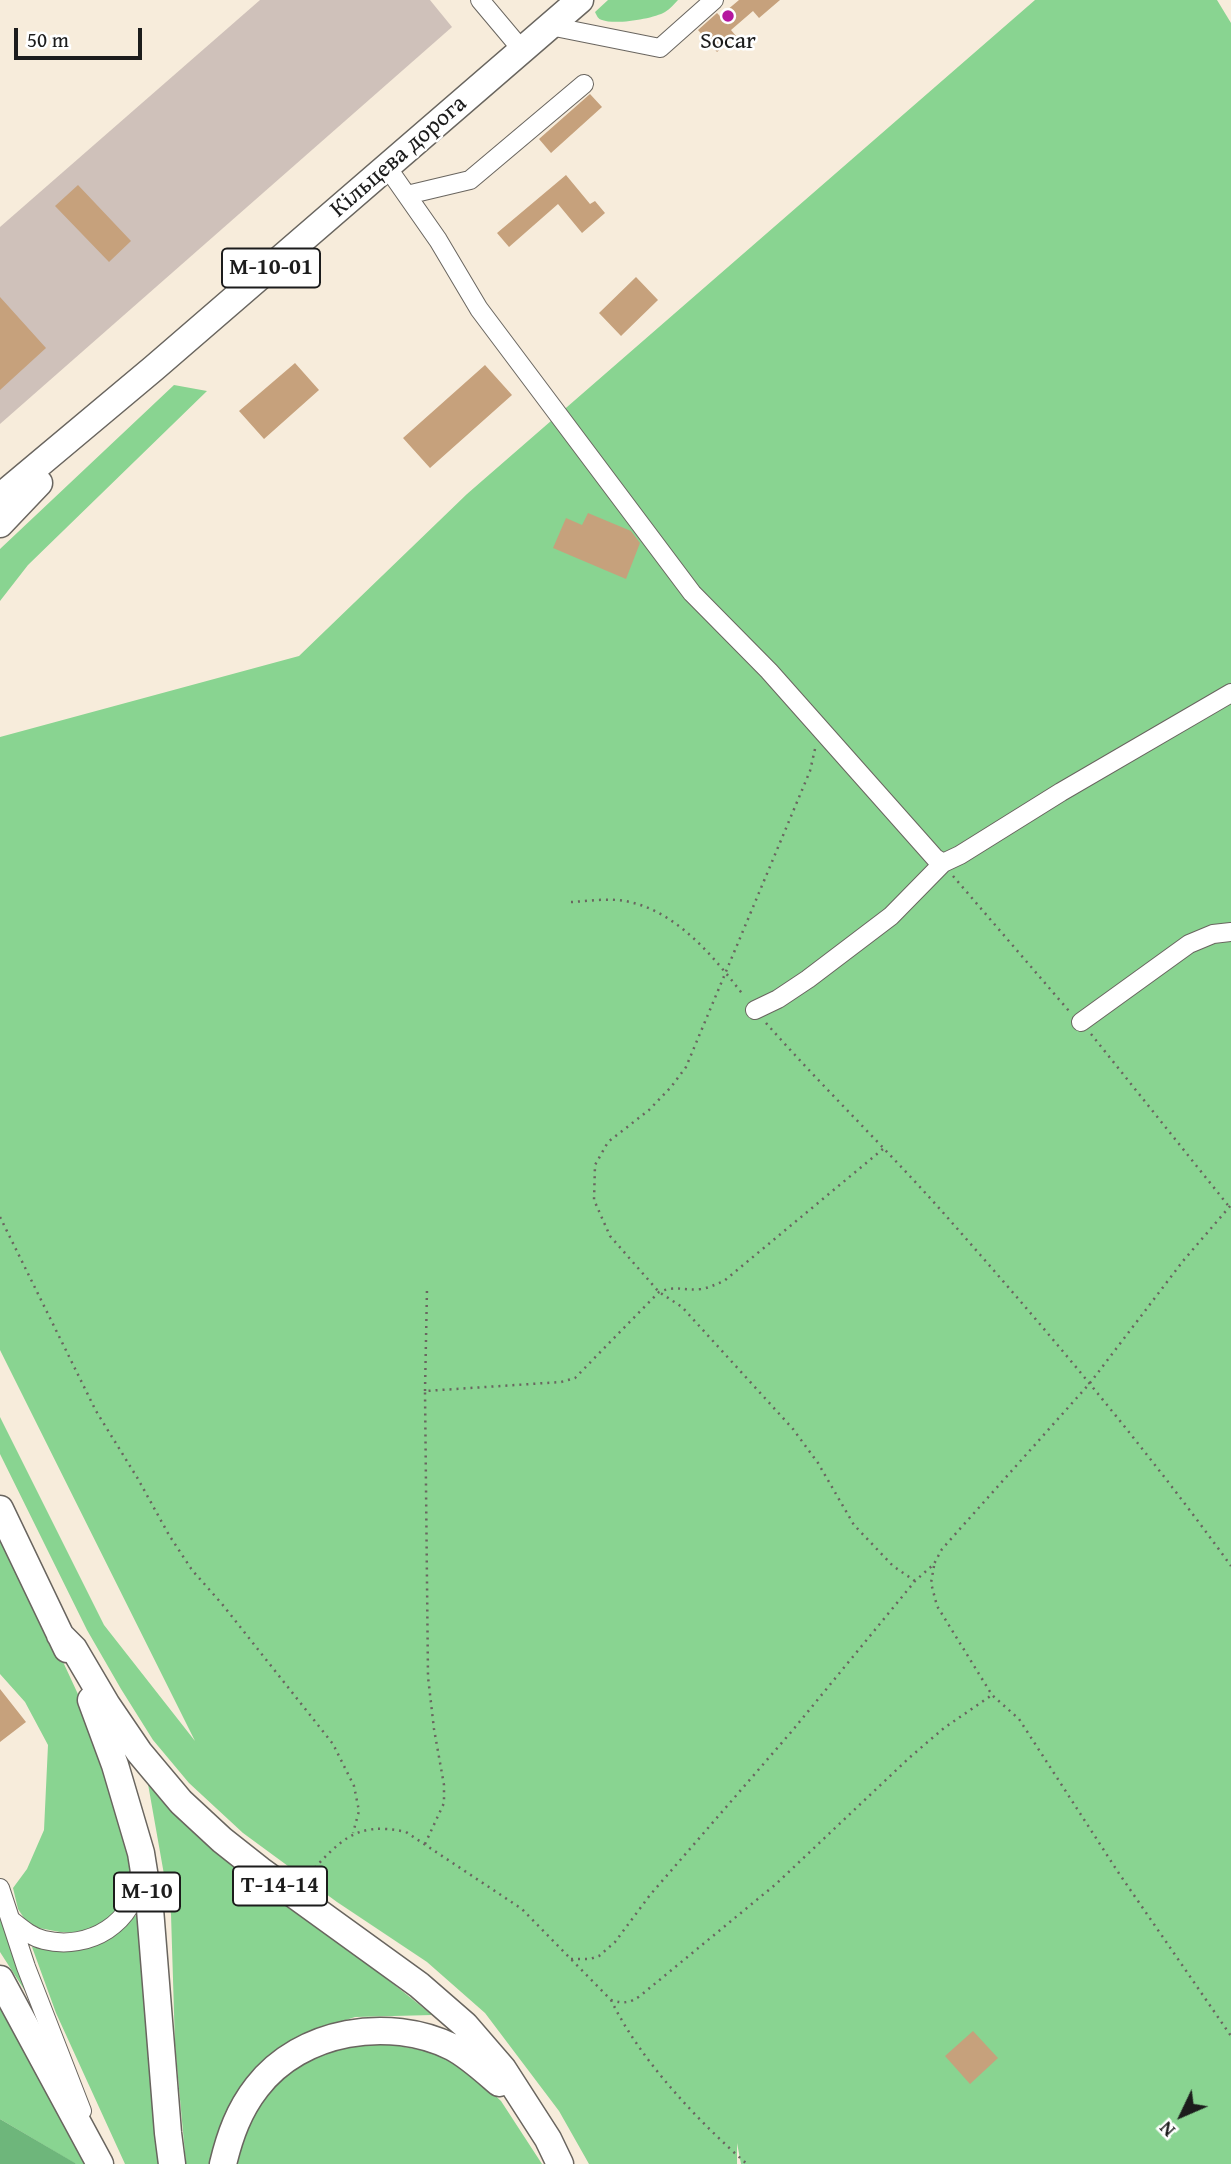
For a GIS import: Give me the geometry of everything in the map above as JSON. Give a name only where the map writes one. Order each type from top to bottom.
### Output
[{"type":"highway","name":"Кільцева дорога","points":[[154,368],[580,0]]},
{"type":"highway","name":"М-10-01","points":[[0,497],[154,368]]},
{"type":"highway","name":"М-10-01","points":[[0,524],[154,368]]},
{"type":"highway","name":"М-10","points":[[0,1510],[85,1685],[130,1810],[141,1853],[150,1909],[172,2164]]},
{"type":"highway","name":"Т-14-14","points":[[60,1634],[74,1649],[139,1752],[181,1802],[222,1840],[290,1893],[419,1985],[465,2025],[503,2069],[548,2139],[560,2164]]},
{"type":"highway","points":[[0,1979],[100,2164]]},
{"type":"highway","name":"Т-14-14","points":[[223,2164],[231,2133],[242,2109],[258,2085],[281,2063],[304,2047],[351,2033],[377,2031],[415,2034],[453,2048],[490,2074],[528,2109]]},
{"type":"street","points":[[480,0],[522,50]]},
{"type":"street","points":[[550,26],[660,48],[714,0]]},
{"type":"street","points":[[407,195],[470,180],[584,84]]},
{"type":"street","points":[[387,167],[438,240],[479,309],[692,593],[769,671],[935,858],[943,863]]},
{"type":"street","points":[[755,1010],[778,999],[807,979],[891,916],[943,863],[1231,693]]},
{"type":"street","points":[[1082,1022],[1189,944],[1213,934],[1231,932]]},
{"type":"street","points":[[10,1920],[42,1940],[72,1941],[100,1935],[116,1925],[126,1913],[139,1880],[141,1853]]},
{"type":"street","points":[[0,1888],[26,1967],[77,2096],[87,2139]]},
{"type":"path","points":[[820,729],[810,771],[686,1067],[649,1110],[608,1142],[595,1165],[594,1200],[610,1236],[659,1292],[682,1307],[793,1429],[818,1463],[854,1525],[893,1566],[915,1581]]},
{"type":"path","points":[[571,902],[622,900],[640,904],[688,933],[726,972],[755,1010],[953,1223],[1090,1383],[1180,1495],[1231,1566]]},
{"type":"path","points":[[425,1391],[561,1382],[575,1377],[659,1292],[670,1288],[698,1289],[724,1281],[883,1149]]},
{"type":"path","points":[[1230,1207],[1183,1261],[1090,1383],[942,1549],[934,1564],[931,1583],[937,1606],[992,1695],[1019,1719],[1111,1862],[1231,2036]]},
{"type":"path","points":[[0,1217],[96,1411],[169,1535],[192,1570],[333,1744],[354,1786],[359,1811],[354,1833]]},
{"type":"path","points":[[425,1844],[444,1802],[444,1785],[428,1677],[425,1391],[427,1289]]},
{"type":"path","points":[[571,1959],[599,1956],[615,1942],[650,1895],[792,1731],[915,1581],[934,1564]]},
{"type":"path","points":[[611,2000],[621,2004],[640,1996],[776,1884],[944,1728],[992,1695]]},
{"type":"path","points":[[290,1893],[338,1844],[354,1833],[371,1828],[407,1832],[522,1909],[611,2000],[630,2035],[671,2086],[717,2137],[747,2164]]},
{"type":"shaded area","points":[[260,0],[430,0],[452,27],[0,424],[0,227]]},
{"type":"green space","points":[[608,0],[678,0],[659,15],[616,22],[601,20],[595,12]]},
{"type":"green space","points":[[1035,0],[1217,0],[1231,23],[1231,2164],[741,2164],[737,2143],[737,2164],[589,2164],[559,2111],[485,2013],[427,1962],[337,1902],[243,1833],[189,1783],[153,1740],[87,1630],[0,1454],[0,1417],[104,1625],[195,1741],[0,1350],[0,737],[299,656],[467,494]]},
{"type":"green space","points":[[174,385],[207,391],[28,565],[0,601],[0,549]]},
{"type":"green space","points":[[0,1534],[20,1569],[83,1705],[121,1810],[130,1873],[125,1895],[117,1911],[99,1925],[77,1933],[39,1928],[26,1921],[18,1909],[13,1888],[27,1869],[44,1830],[48,1745],[25,1702],[0,1674]]},
{"type":"green space","points":[[148,1784],[214,1850],[432,2015],[355,2017],[301,2035],[266,2063],[213,2164],[186,2164],[175,2045],[171,1914]]},
{"type":"green space","points":[[140,1910],[150,2068],[160,2164],[125,2164],[56,2013],[32,1947],[64,1949],[92,1945],[117,1933]]},
{"type":"green space","points":[[0,1918],[36,2008],[0,1952]]},
{"type":"green space","points":[[0,1997],[91,2164],[76,2164],[0,2119]]},
{"type":"green space","points":[[350,2045],[394,2045],[436,2053],[473,2075],[501,2101],[542,2164],[234,2164],[252,2113],[265,2094],[297,2067]]},
{"type":"green space","points":[[0,2119],[75,2163],[76,2164],[0,2164]]},
{"type":"building","points":[[739,0],[780,0],[759,18],[753,11],[731,30],[736,36],[717,52],[698,30],[717,13],[720,16]]},
{"type":"building","points":[[590,94],[602,107],[551,153],[539,139]]},
{"type":"building","points":[[566,175],[590,204],[595,201],[605,213],[582,233],[558,204],[509,247],[497,233]]},
{"type":"building","points":[[78,185],[131,241],[109,262],[55,206]]},
{"type":"building","points":[[636,277],[658,300],[621,336],[599,313]]},
{"type":"building","points":[[0,297],[46,348],[0,390]]},
{"type":"building","points":[[295,363],[319,390],[264,439],[239,411]]},
{"type":"building","points":[[485,365],[512,395],[430,468],[403,438]]},
{"type":"building","points":[[588,513],[631,531],[640,543],[626,579],[553,548],[566,518],[582,525]]},
{"type":"building","points":[[0,1689],[26,1722],[0,1742]]},
{"type":"building","points":[[973,2031],[998,2058],[970,2084],[945,2056]]},
{"type":"place","name":"Socar","points":[[728,16]]}]
